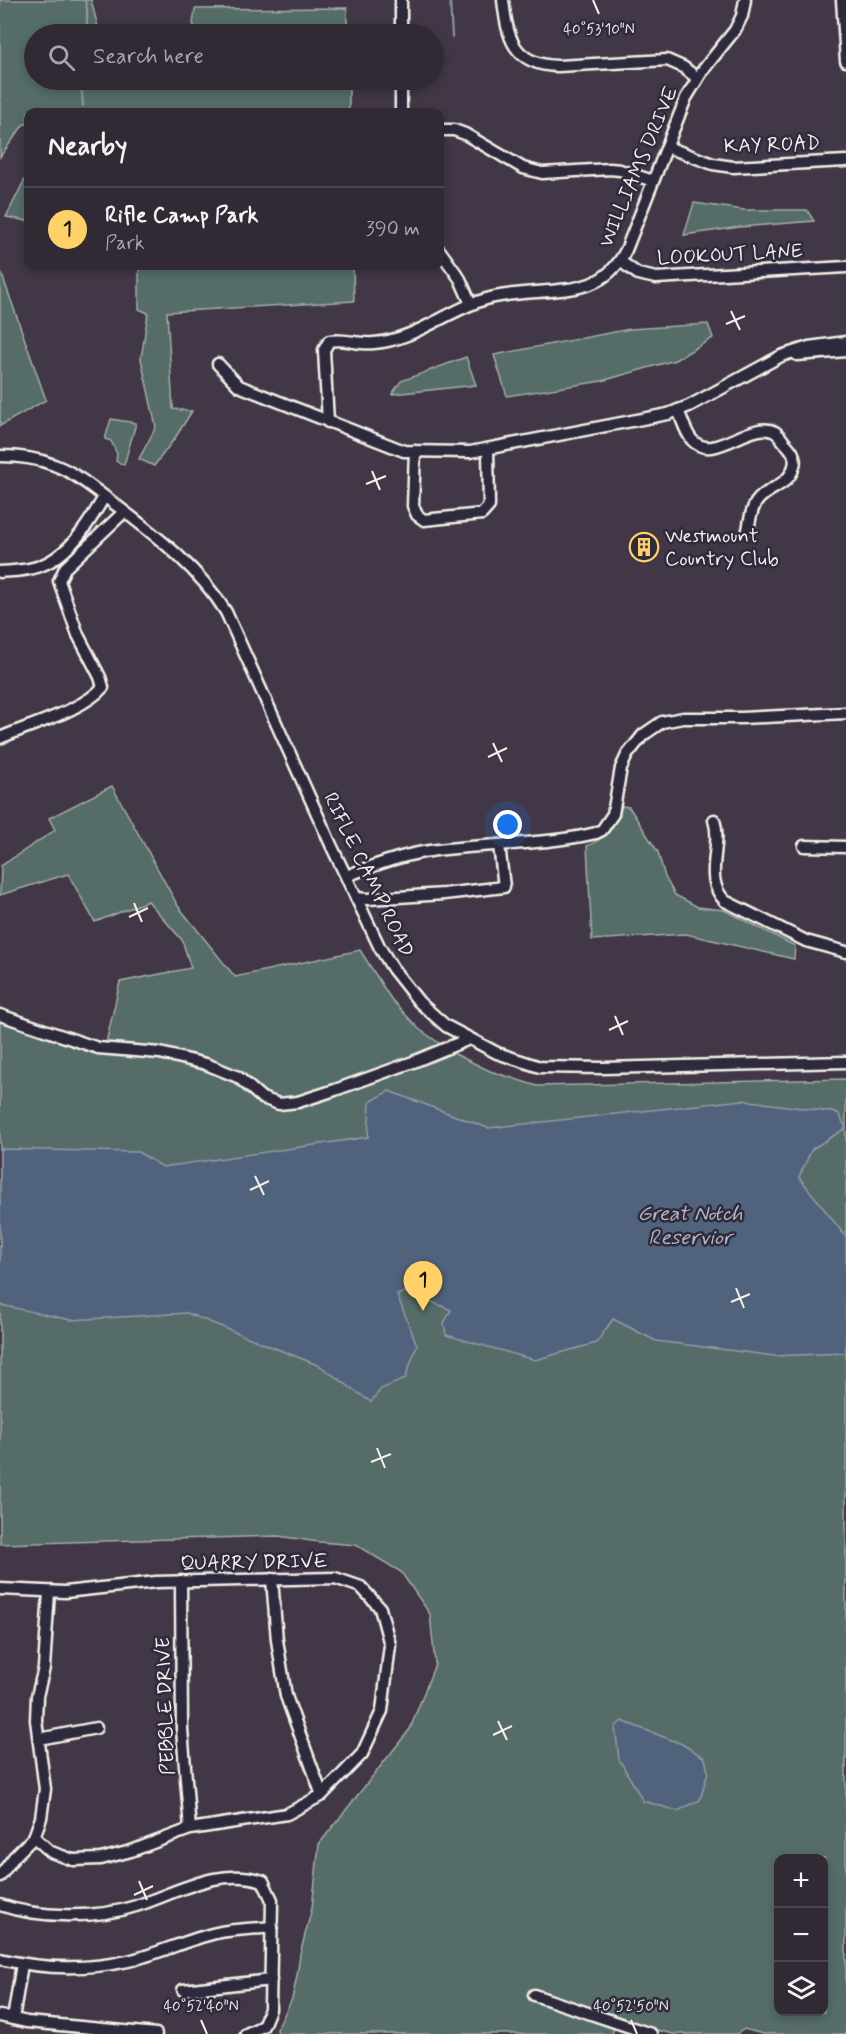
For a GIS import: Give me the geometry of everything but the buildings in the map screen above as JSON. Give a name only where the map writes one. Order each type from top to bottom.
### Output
[{"type":"street","points":[[401,0],[401,24]]},
{"type":"street","points":[[503,0],[511,41],[523,54],[540,64],[558,66],[667,60],[683,67],[698,78]]},
{"type":"street","name":"WILLIAMS DRIVE","points":[[328,422],[324,350],[328,341],[339,339],[374,344],[395,338],[471,304],[490,298],[578,287],[590,284],[613,269],[626,250],[686,98],[698,78],[735,30],[742,16],[745,0]]},
{"type":"street","points":[[842,0],[846,61]]},
{"type":"street","points":[[401,90],[401,108]]},
{"type":"street","points":[[444,130],[454,130],[465,134],[523,168],[542,173],[610,169],[653,181]]},
{"type":"street","name":"KAY ROAD","points":[[667,147],[713,165],[733,167],[846,161]]},
{"type":"street","points":[[444,257],[460,279],[471,304]]},
{"type":"street","name":"LOOKOUT LANE","points":[[620,261],[638,274],[656,278],[846,267]]},
{"type":"street","points":[[218,364],[238,386],[404,451],[470,452],[668,414],[781,356],[809,347],[846,342]]},
{"type":"street","points":[[781,356],[846,351]]},
{"type":"street","points":[[678,410],[691,439],[699,446],[714,447],[762,430],[774,432],[792,450],[795,462],[792,473],[785,482],[758,499],[751,512],[748,530]]},
{"type":"street","points":[[415,452],[413,506],[417,515],[424,520],[482,514],[489,506],[488,449]]},
{"type":"street","name":"RIFLE CAMP ROAD","points":[[0,456],[18,456],[54,465],[72,474],[124,512],[188,564],[216,595],[226,612],[345,876],[380,948],[406,986],[431,1014],[446,1026],[511,1059],[561,1068],[846,1062]]},
{"type":"street","points":[[0,572],[33,568],[50,561],[74,541],[89,523],[104,497]]},
{"type":"street","points":[[0,738],[82,704],[103,687],[78,635],[59,580],[65,568],[124,512]]},
{"type":"street","points":[[74,541],[84,549]]},
{"type":"street","points":[[345,876],[415,854],[583,836],[602,830],[612,814],[621,768],[627,755],[643,735],[662,722],[683,718],[742,718],[846,713]]},
{"type":"street","points":[[714,820],[716,835],[714,884],[717,893],[725,901],[806,941],[846,952]]},
{"type":"street","points":[[356,898],[444,894],[504,887],[498,845]]},
{"type":"street","points":[[804,846],[846,848]]},
{"type":"street","points":[[0,1015],[98,1048],[160,1053],[206,1064],[238,1077],[262,1098],[279,1104],[298,1102],[335,1090],[469,1039]]},
{"type":"street","name":"QUARRY DRIVE","points":[[0,1589],[65,1592],[156,1582],[335,1578],[361,1587],[380,1608],[390,1645],[382,1711],[362,1754],[322,1795],[287,1814],[190,1829],[131,1851],[101,1859],[73,1860],[51,1852],[34,1837]]},
{"type":"street","points":[[272,1579],[286,1696],[322,1795]]},
{"type":"street","name":"PEBBLE DRIVE","points":[[181,1581],[182,1729],[190,1829]]},
{"type":"street","points":[[2,1869],[34,1837],[41,1818],[45,1789],[36,1720],[37,1696],[44,1668],[49,1592]]},
{"type":"street","points":[[39,1739],[96,1728]]},
{"type":"street","points":[[0,1905],[15,1910],[61,1915],[100,1913],[134,1907],[189,1886],[220,1878],[248,1876],[263,1881],[272,1900],[270,2009],[263,2026],[246,2034]]},
{"type":"street","points":[[0,1959],[51,1967],[94,1966],[130,1960],[187,1940],[219,1932],[272,1927]]},
{"type":"street","points":[[13,2019],[22,1964]]},
{"type":"street","points":[[183,1990],[271,1980]]},
{"type":"street","points":[[534,1995],[651,2034]]},
{"type":"street","points":[[0,2016],[156,2034]]},
{"type":"green space","points":[[0,0],[91,0],[97,24],[24,24],[24,90],[349,90],[349,108],[24,108],[24,124],[0,157]]},
{"type":"green space","points":[[347,8],[347,24],[193,24],[195,9]]},
{"type":"green space","points":[[24,181],[24,220],[6,217]]},
{"type":"green space","points":[[694,203],[744,210],[807,210],[814,221],[740,227],[684,235]]},
{"type":"green space","points":[[0,269],[46,400],[0,426]]},
{"type":"green space","points":[[139,270],[353,270],[354,301],[167,312],[173,409],[192,411],[154,466],[139,459],[156,427],[141,359],[148,313],[139,309]]},
{"type":"green space","points":[[708,324],[713,338],[675,360],[602,381],[507,396],[494,355],[630,329]]},
{"type":"green space","points":[[466,357],[476,385],[392,394],[401,381]]},
{"type":"green space","points":[[111,419],[136,423],[124,465],[116,461],[117,454],[111,441],[105,439]]},
{"type":"green space","points":[[112,786],[178,906],[235,977],[360,950],[391,999],[419,1029],[455,1054],[490,1071],[537,1086],[846,1079],[846,2034],[763,2034],[744,2029],[737,2034],[673,2034],[617,2020],[612,2034],[278,2034],[277,2029],[292,1999],[300,1954],[312,1908],[319,1844],[410,1729],[435,1664],[430,1614],[401,1572],[356,1545],[278,1536],[0,1544],[0,1021],[99,1054],[106,1043],[120,982],[191,968],[182,940],[148,901],[95,922],[68,874],[0,895],[1,866],[55,830],[49,818]]},
{"type":"green space","points":[[622,806],[629,807],[658,852],[665,877],[675,895],[698,907],[724,910],[795,946],[794,959],[686,934],[592,940],[587,846],[610,831]]},
{"type":"water","name":"Great Notch Reservior","points":[[389,1091],[488,1128],[743,1100],[838,1113],[846,1128],[812,1149],[799,1177],[846,1237],[846,1353],[774,1356],[656,1341],[613,1319],[596,1343],[535,1360],[446,1335],[444,1323],[451,1310],[407,1291],[397,1295],[417,1345],[405,1379],[381,1389],[371,1402],[320,1366],[187,1313],[71,1320],[0,1305],[0,1149],[138,1152],[163,1167],[368,1137],[370,1102]]},
{"type":"water","points":[[622,1721],[682,1744],[705,1758],[708,1772],[700,1800],[678,1811],[643,1801],[619,1759],[615,1727]]},
{"type":"waterway","points":[[85,0],[87,24]]},
{"type":"waterway","points":[[450,0],[452,37]]},
{"type":"waterway","points":[[82,90],[83,106]]},
{"type":"place","name":"Westmount Country Club","points":[[644,547]]},
{"type":"place","name":"Rifle Camp Park","points":[[423,1311]]}]
